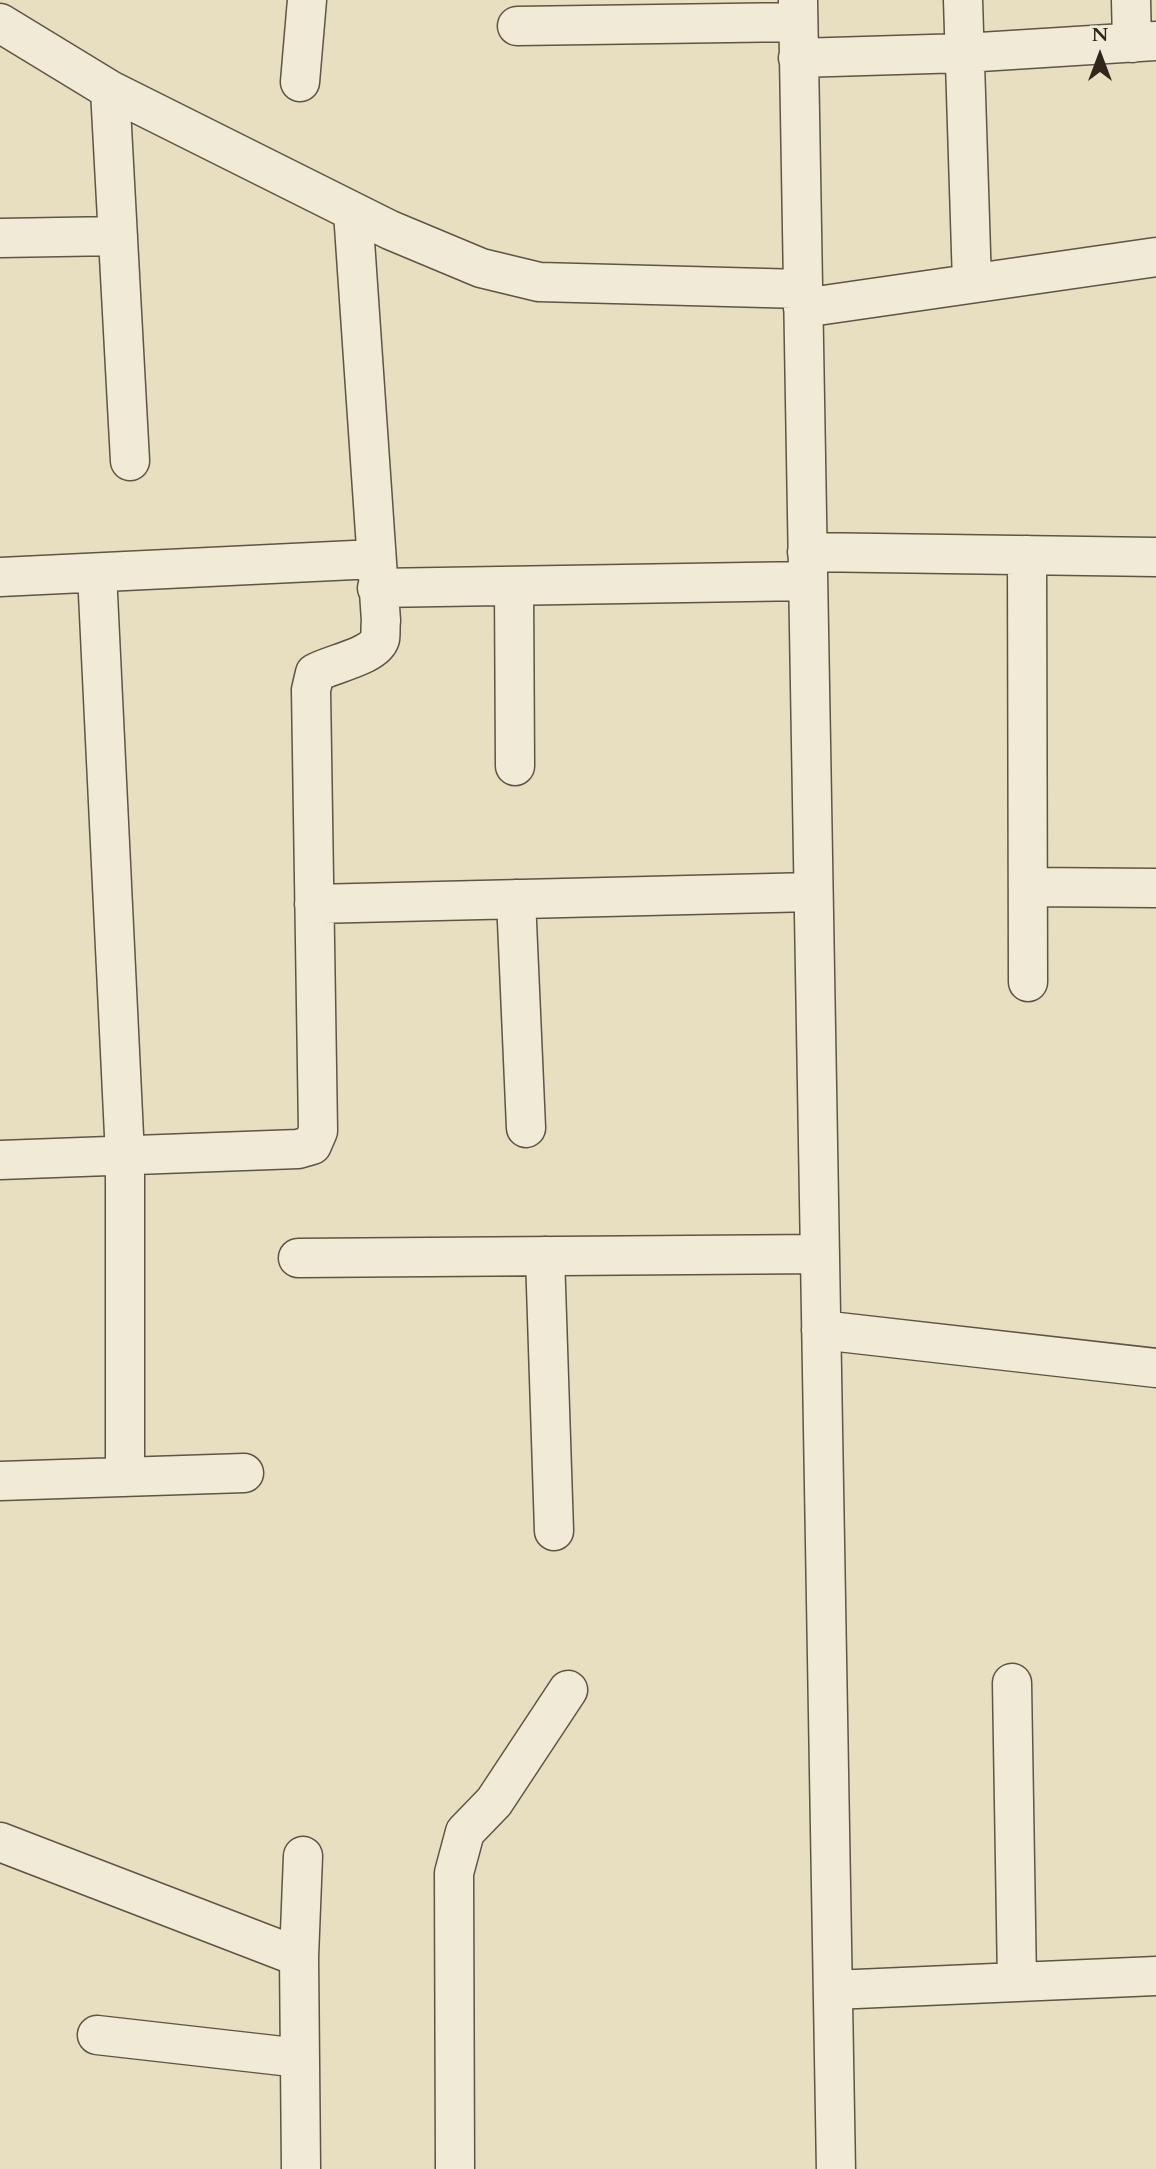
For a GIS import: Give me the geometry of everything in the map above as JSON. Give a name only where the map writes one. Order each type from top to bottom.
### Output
[{"type":"street","points":[[300,82],[307,0]]},
{"type":"street","points":[[962,0],[972,284]]},
{"type":"street","points":[[517,26],[798,27],[964,53],[1144,42],[1131,0]]},
{"type":"street","points":[[0,23],[110,90],[390,230],[481,268],[539,282],[802,299],[972,284],[1156,257]]},
{"type":"street","points":[[798,27],[836,2169]]},
{"type":"street","points":[[110,90],[130,461]]},
{"type":"street","points":[[0,1160],[298,1149],[312,1144],[318,1131],[310,690],[315,673],[371,651],[380,641],[381,621],[353,212]]},
{"type":"street","points":[[0,238],[118,236]]},
{"type":"street","points":[[1027,555],[1028,982]]},
{"type":"street","points":[[0,577],[97,573],[376,574],[514,586],[1027,555],[1156,557]]},
{"type":"street","points":[[97,573],[125,1156],[125,1477]]},
{"type":"street","points":[[514,586],[515,766]]},
{"type":"street","points":[[1028,887],[1156,888]]},
{"type":"street","points":[[314,904],[813,892]]},
{"type":"street","points":[[516,899],[526,1128]]},
{"type":"street","points":[[298,1258],[820,1254]]},
{"type":"street","points":[[545,1256],[555,1531]]},
{"type":"street","points":[[821,1329],[1156,1368]]},
{"type":"street","points":[[0,1480],[244,1473]]},
{"type":"street","points":[[1012,1683],[1017,1982]]},
{"type":"street","points":[[455,2169],[454,1873],[466,1832],[494,1802],[568,1690]]},
{"type":"street","points":[[0,1842],[299,1957]]},
{"type":"street","points":[[301,2169],[299,1957],[303,1856]]},
{"type":"street","points":[[833,1990],[1156,1976]]},
{"type":"street","points":[[97,2035],[300,2059]]}]
